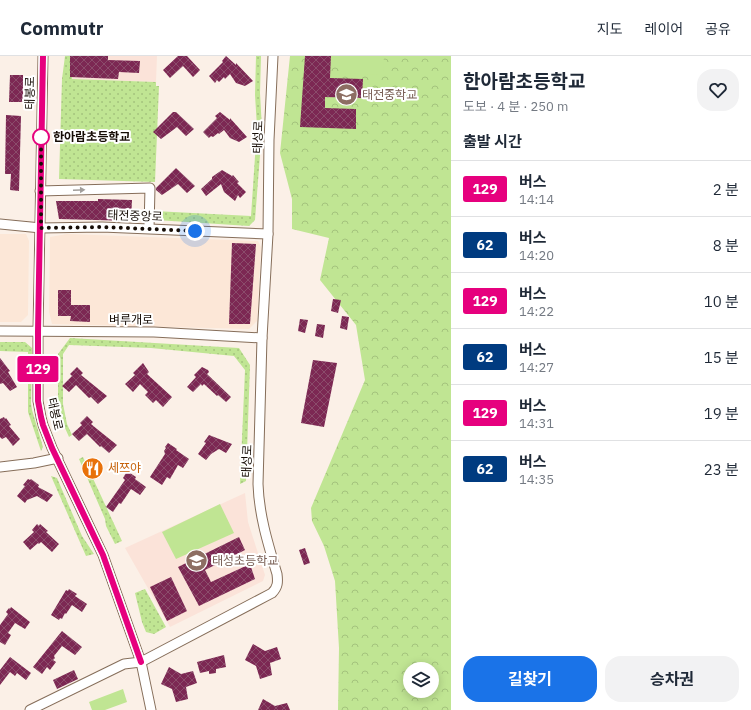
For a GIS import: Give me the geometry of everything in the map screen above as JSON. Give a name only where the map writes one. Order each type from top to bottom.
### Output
[{"type":"street","name":"태봉로","points":[[43,56],[38,401],[43,425],[103,555],[141,662],[151,710]]},
{"type":"street","name":"태성로","points":[[30,710],[124,664],[141,662],[272,593],[276,588],[278,582],[277,574],[262,523],[258,498],[262,338],[268,234],[269,140],[273,56]]},
{"type":"street","points":[[40,191],[150,188],[149,228]]},
{"type":"street","name":"태전중앙로","points":[[0,224],[41,228],[149,228],[268,234]]},
{"type":"street","name":"벼루개로","points":[[0,331],[154,332],[262,338]]},
{"type":"street","points":[[0,467],[34,463],[58,458]]},
{"type":"shaded area","points":[[72,56],[157,56],[156,82],[71,79]]},
{"type":"shaded area","points":[[0,234],[26,234],[29,241],[28,315],[21,322],[0,322]]},
{"type":"shaded area","points":[[67,234],[258,241],[261,247],[257,321],[249,329],[52,324],[49,312],[50,237]]},
{"type":"shaded area","name":"태성초등학교","points":[[245,493],[248,522],[265,575],[263,581],[170,627],[125,548]]},
{"type":"green space","points":[[65,56],[72,56],[72,79],[156,82],[156,86],[159,86],[155,182],[59,179],[62,79]]},
{"type":"green space","points":[[256,56],[261,56],[260,93],[262,129],[255,220],[249,226],[156,220],[154,217],[154,211],[251,216],[257,127],[255,95]]},
{"type":"green space","points":[[290,56],[451,56],[451,710],[338,710],[339,648],[335,581],[324,546],[312,521],[311,508],[365,380],[356,325],[320,280],[329,238],[292,229],[292,199],[280,153]]},
{"type":"green space","points":[[340,56],[384,56],[383,75],[339,73]]},
{"type":"green space","points":[[70,338],[239,348],[250,365],[246,481],[240,484],[245,370],[234,356],[151,348],[69,345],[63,354],[63,404],[67,424],[72,435],[69,437],[61,419],[58,404],[58,354]]},
{"type":"green space","points":[[0,342],[25,342],[32,348],[31,403],[43,447],[41,451],[28,412],[28,352],[0,351]]},
{"type":"green space","points":[[83,457],[122,541],[115,544],[106,526],[105,519],[79,459]]},
{"type":"green space","points":[[51,476],[57,478],[82,536],[94,554],[86,556]]},
{"type":"green space","points":[[220,504],[234,533],[176,559],[162,532]]},
{"type":"green space","points":[[145,589],[166,627],[154,634],[146,632],[135,593]]},
{"type":"green space","points":[[123,689],[127,702],[105,710],[92,710],[89,702]]},
{"type":"building","points":[[70,56],[108,56],[108,60],[140,61],[139,73],[119,72],[118,79],[70,77]]},
{"type":"building","points":[[178,56],[187,56],[200,70],[193,77],[183,66],[170,78],[163,70]]},
{"type":"building","points":[[226,56],[236,65],[236,63],[253,81],[245,86],[236,83],[230,74],[225,79],[224,77],[219,82],[217,80],[215,83],[209,76],[223,62],[222,61]]},
{"type":"building","points":[[305,56],[331,56],[330,78],[363,79],[362,98],[325,97],[325,108],[356,109],[356,129],[300,127]]},
{"type":"building","points":[[10,75],[23,75],[23,102],[9,102]]},
{"type":"building","points":[[173,112],[176,112],[194,129],[186,136],[177,127],[161,139],[153,132]]},
{"type":"building","points":[[220,112],[230,120],[230,118],[247,137],[239,142],[230,138],[224,130],[209,138],[203,132],[217,118],[215,116]]},
{"type":"building","points":[[6,115],[21,116],[19,191],[10,190],[11,174],[5,174]]},
{"type":"building","points":[[176,168],[195,186],[187,193],[178,184],[162,195],[156,190],[156,188]]},
{"type":"building","points":[[222,170],[232,176],[233,175],[239,182],[237,183],[246,192],[240,198],[238,195],[235,201],[224,192],[221,184],[206,196],[201,189],[212,179],[212,177]]},
{"type":"building","points":[[98,199],[132,200],[131,221],[59,219],[56,201],[98,201]]},
{"type":"building","points":[[232,243],[256,244],[250,324],[229,324]]},
{"type":"building","points":[[58,290],[71,290],[71,305],[90,305],[90,322],[70,321],[71,316],[58,316]]},
{"type":"building","points":[[333,299],[341,300],[338,313],[331,311]]},
{"type":"building","points":[[342,316],[349,317],[347,330],[340,328]]},
{"type":"building","points":[[300,319],[308,320],[305,333],[298,331]]},
{"type":"building","points":[[317,324],[325,325],[323,338],[315,336]]},
{"type":"building","points":[[0,358],[10,371],[8,372],[17,387],[10,391],[3,383],[0,384]]},
{"type":"building","points":[[313,360],[337,363],[324,427],[301,423]]},
{"type":"building","points":[[143,363],[149,372],[147,374],[172,397],[163,407],[156,400],[153,403],[145,395],[148,392],[140,384],[133,392],[125,384],[135,375],[133,373]]},
{"type":"building","points":[[77,367],[83,373],[81,375],[107,396],[98,404],[91,397],[89,398],[76,385],[69,392],[62,386],[72,376],[70,374]]},
{"type":"building","points":[[202,367],[208,370],[209,372],[207,374],[231,397],[226,402],[204,384],[202,386],[201,384],[193,392],[187,387],[196,377],[194,375]]},
{"type":"building","points":[[87,416],[93,422],[91,424],[117,445],[109,453],[101,446],[100,447],[87,434],[79,441],[72,434],[82,425],[80,423]]},
{"type":"building","points":[[4,417],[11,425],[9,426],[20,439],[13,446],[6,437],[2,439],[0,437],[0,419]]},
{"type":"building","points":[[209,435],[232,444],[226,453],[219,449],[211,454],[206,460],[198,454],[206,443],[204,442]]},
{"type":"building","points":[[168,443],[189,459],[183,468],[178,465],[170,479],[167,477],[162,485],[150,477],[165,454],[165,447]]},
{"type":"building","points":[[127,471],[136,477],[135,479],[146,487],[140,495],[131,489],[121,504],[119,503],[113,512],[106,507],[125,480],[123,478]]},
{"type":"building","points":[[28,479],[31,479],[39,485],[38,487],[53,495],[47,502],[37,496],[27,500],[25,503],[17,496],[25,486],[23,485]]},
{"type":"building","points":[[37,524],[39,526],[40,524],[48,531],[46,532],[59,544],[52,552],[41,542],[30,550],[23,542],[34,532],[32,530]]},
{"type":"building","points":[[239,537],[245,550],[205,570],[211,582],[250,564],[255,579],[199,606],[178,567]]},
{"type":"building","points":[[305,548],[310,563],[304,565],[299,550]]},
{"type":"building","points":[[171,577],[187,611],[167,621],[150,587]]},
{"type":"building","points":[[69,589],[77,594],[75,596],[87,604],[82,612],[72,605],[62,619],[60,618],[59,620],[51,615],[66,590],[68,591]]},
{"type":"building","points":[[11,607],[30,622],[25,629],[15,623],[8,633],[11,635],[5,645],[0,642],[0,625],[8,614],[6,612]]},
{"type":"building","points":[[62,631],[82,647],[75,655],[62,646],[54,656],[55,658],[53,660],[56,662],[50,670],[47,667],[42,674],[33,667]]},
{"type":"building","points":[[253,644],[265,651],[277,647],[281,659],[270,663],[272,675],[260,679],[256,666],[245,660]]},
{"type":"building","points":[[224,655],[226,667],[216,669],[216,673],[209,674],[209,671],[200,673],[197,662]]},
{"type":"building","points":[[10,657],[31,673],[26,680],[17,673],[15,676],[10,672],[0,685],[0,670]]},
{"type":"building","points":[[169,667],[181,674],[193,671],[197,683],[186,687],[188,699],[176,702],[172,689],[161,684]]},
{"type":"building","points":[[74,670],[78,679],[57,689],[53,680]]},
{"type":"building","points":[[263,699],[275,706],[287,703],[290,710],[258,710]]},
{"type":"bus line","name":"129","points":[[43,56],[38,401],[43,425],[52,448],[103,555],[141,662]]},
{"type":"place","name":"태전중학교","points":[[346,95]]},
{"type":"place","name":"한아람초등학교","points":[[41,137]]},
{"type":"place","name":"세쯔야","points":[[93,468]]},
{"type":"place","name":"태성초등학교","points":[[197,561]]},
{"type":"route","points":[[41,137],[41,228],[102,227],[195,231]]}]
